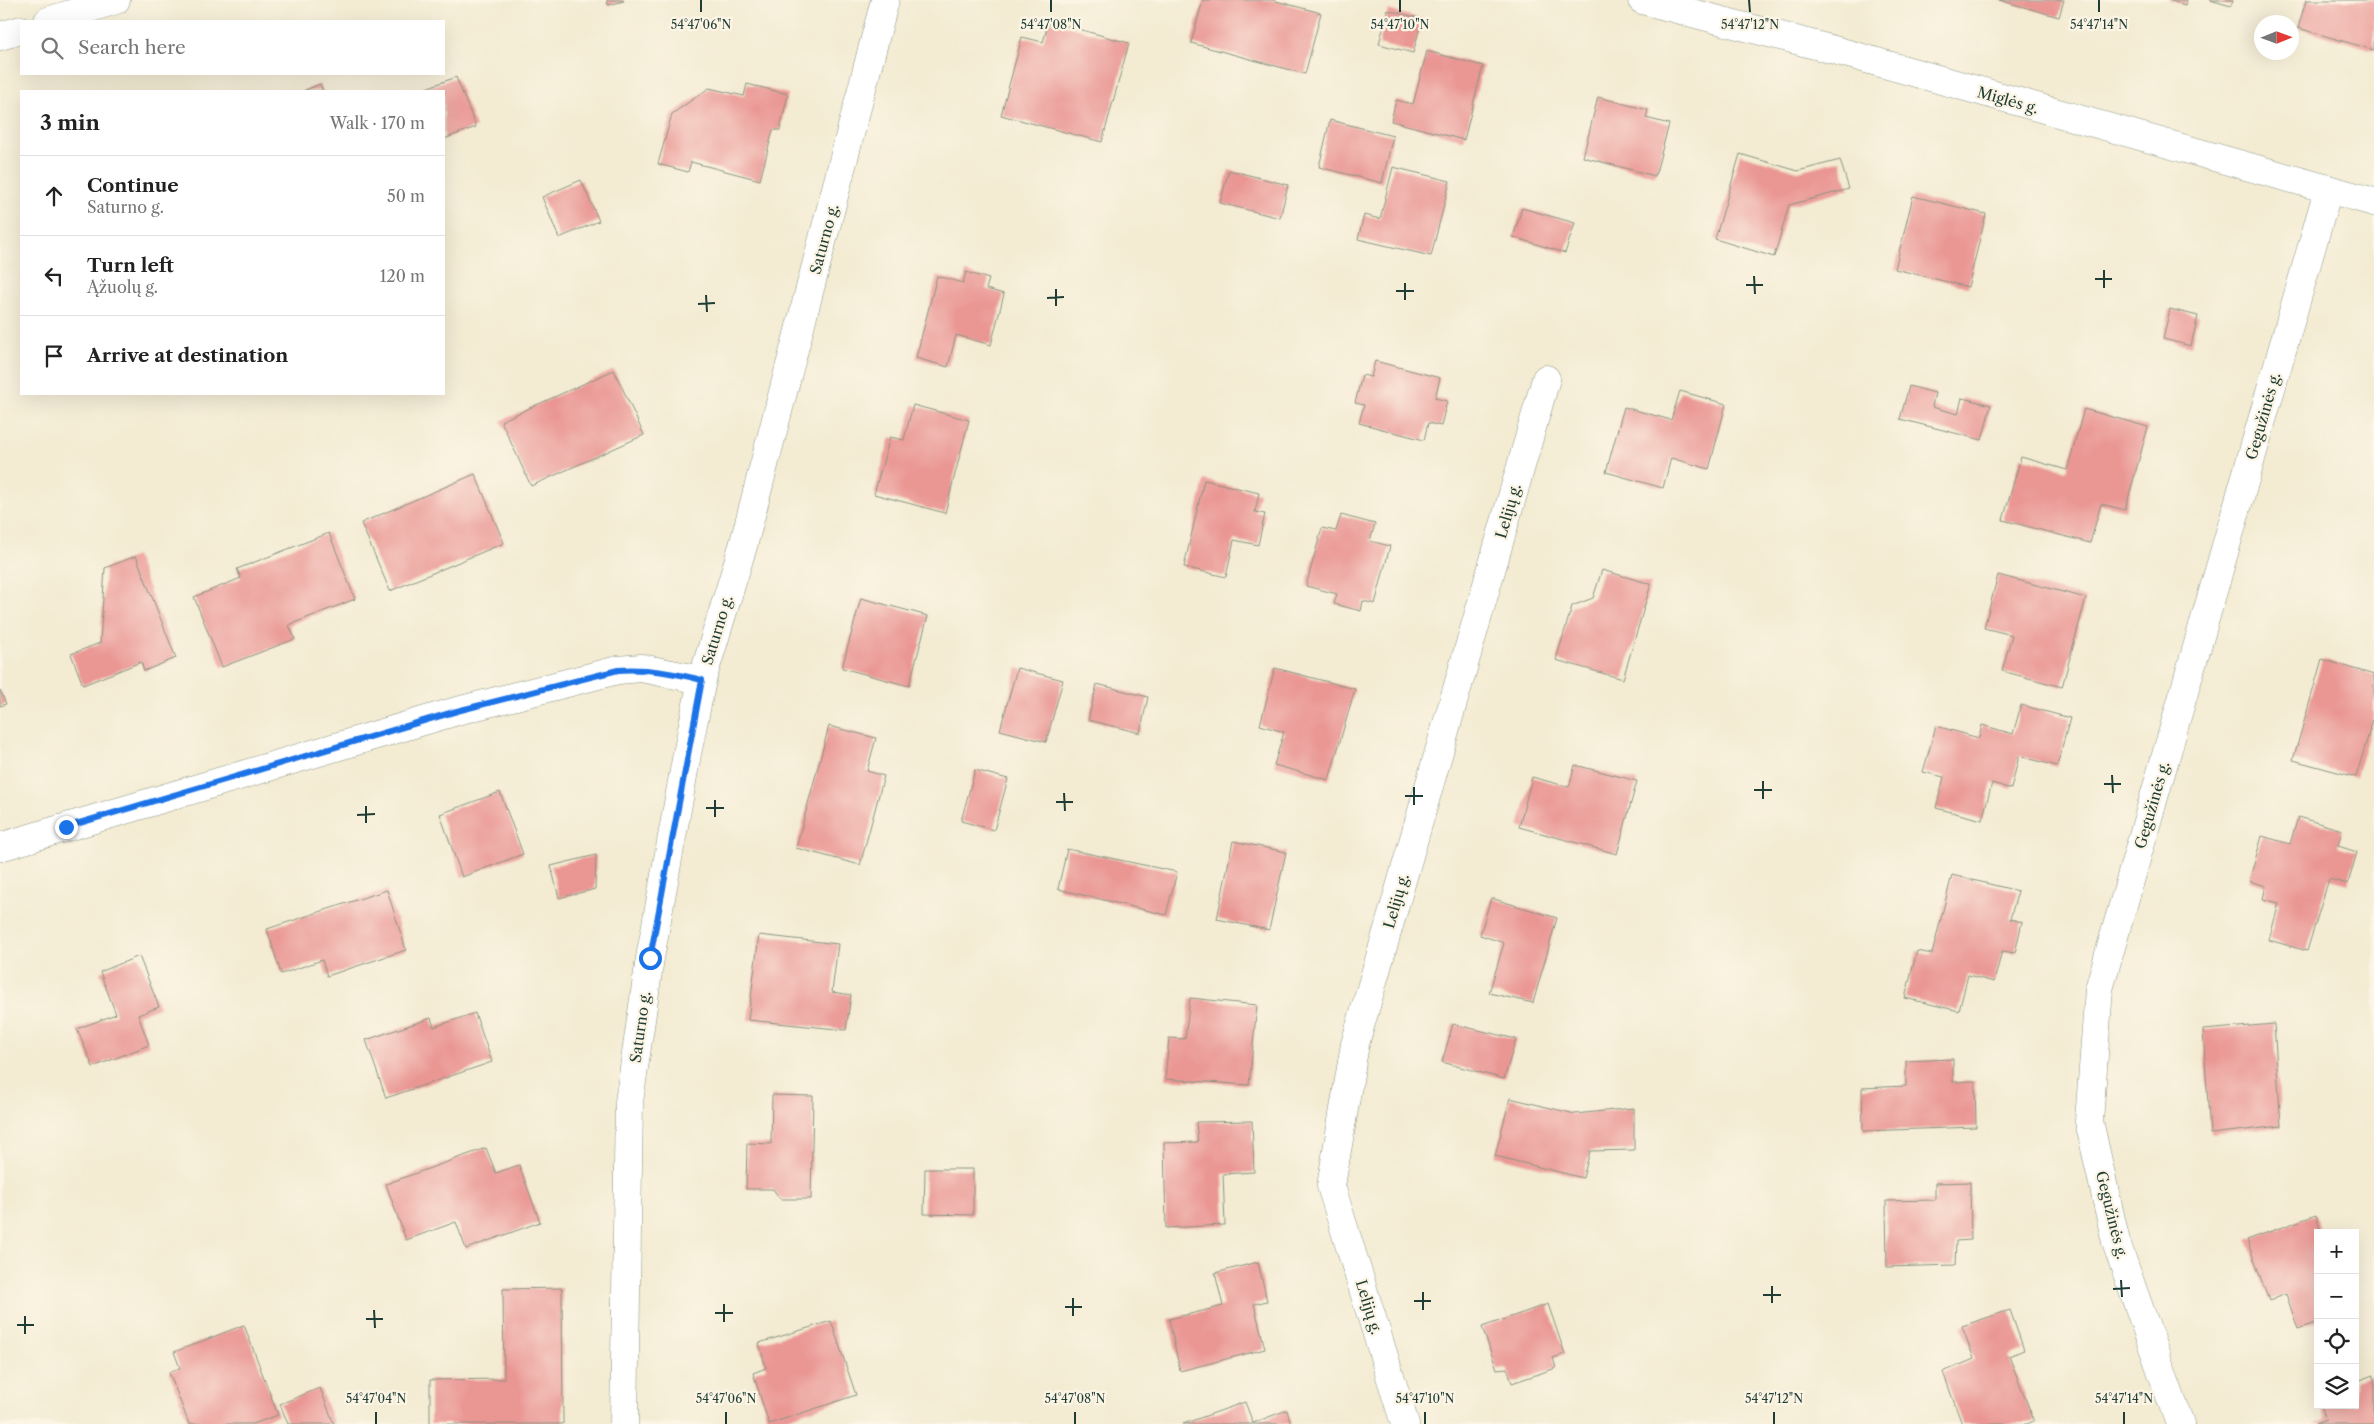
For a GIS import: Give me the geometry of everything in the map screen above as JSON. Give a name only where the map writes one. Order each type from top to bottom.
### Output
[{"type":"street","points":[[51,20],[116,0]]},
{"type":"street","name":"Saturno g.","points":[[624,1424],[629,1102],[650,958],[702,680],[745,536],[886,0]]},
{"type":"street","name":"Miglės g.","points":[[1642,0],[1848,54],[2374,202]]},
{"type":"street","points":[[0,36],[20,30]]},
{"type":"street","name":"Gegužinės g.","points":[[2180,1424],[2116,1242],[2089,1121],[2099,989],[2328,190]]},
{"type":"street","name":"Lelijų g.","points":[[1405,1424],[1331,1186],[1355,1044],[1546,379]]},
{"type":"street","points":[[0,847],[457,711],[618,670],[641,668],[702,680]]},
{"type":"building","points":[[607,0],[623,0],[624,1],[608,5]]},
{"type":"building","points":[[1203,0],[1272,0],[1321,13],[1305,74],[1191,43]]},
{"type":"building","points":[[1999,0],[2064,0],[2059,17]]},
{"type":"building","points":[[2168,0],[2187,0],[2185,5]]},
{"type":"building","points":[[2210,0],[2233,0],[2231,6]]},
{"type":"building","points":[[2306,0],[2374,0],[2374,50],[2299,28]]},
{"type":"building","points":[[1388,10],[1422,19],[1413,53],[1379,44]]},
{"type":"building","points":[[1049,21],[1129,43],[1102,142],[1001,115],[1022,37],[1043,42]]},
{"type":"building","points":[[1427,51],[1483,66],[1464,140],[1391,121],[1396,100],[1413,104]]},
{"type":"building","points":[[456,77],[476,127],[445,139],[445,90],[421,90]]},
{"type":"building","points":[[320,84],[323,90],[305,90]]},
{"type":"building","points":[[747,84],[788,94],[780,130],[773,130],[760,180],[691,162],[688,172],[658,164],[672,114],[709,88],[744,96]]},
{"type":"building","points":[[1598,97],[1648,110],[1646,118],[1669,124],[1655,176],[1583,157]]},
{"type":"building","points":[[1330,120],[1393,136],[1382,183],[1319,167]]},
{"type":"building","points":[[1740,154],[1798,171],[1840,160],[1849,189],[1789,205],[1774,257],[1715,239]]},
{"type":"building","points":[[1393,167],[1450,181],[1431,256],[1358,239],[1364,215],[1380,219]]},
{"type":"building","points":[[1229,170],[1288,185],[1280,218],[1220,203]]},
{"type":"building","points":[[581,180],[599,221],[559,238],[542,197]]},
{"type":"building","points":[[1913,196],[1986,214],[1968,287],[1895,269]]},
{"type":"building","points":[[1522,208],[1575,223],[1565,253],[1513,237]]},
{"type":"building","points":[[966,272],[989,279],[986,289],[1004,294],[991,345],[956,335],[948,367],[916,358],[937,276],[963,283]]},
{"type":"building","points":[[2170,309],[2198,316],[2191,346],[2163,339]]},
{"type":"building","points":[[1375,361],[1440,378],[1435,398],[1447,401],[1441,426],[1428,423],[1424,440],[1359,423],[1364,405],[1355,403],[1362,375],[1371,377]]},
{"type":"building","points":[[614,370],[644,435],[531,486],[501,421]]},
{"type":"building","points":[[1909,386],[1935,393],[1932,407],[1958,414],[1962,398],[1991,405],[1982,440],[1900,419]]},
{"type":"building","points":[[1680,391],[1726,404],[1709,469],[1671,458],[1663,488],[1606,472],[1624,407],[1671,420]]},
{"type":"building","points":[[913,405],[969,420],[945,513],[874,494],[890,437],[904,440]]},
{"type":"building","points":[[2084,409],[2148,427],[2125,510],[2101,504],[2090,543],[2003,520],[2021,457],[2067,470]]},
{"type":"building","points":[[475,474],[504,543],[390,591],[361,523]]},
{"type":"building","points":[[1204,480],[1259,493],[1255,512],[1265,514],[1258,545],[1234,540],[1226,577],[1184,567]]},
{"type":"building","points":[[1341,515],[1375,524],[1370,541],[1390,546],[1375,604],[1363,601],[1361,611],[1334,604],[1337,594],[1306,586],[1322,528],[1336,531]]},
{"type":"building","points":[[329,533],[355,599],[289,625],[295,639],[222,667],[194,597],[241,578],[237,569]]},
{"type":"building","points":[[136,556],[176,658],[144,671],[141,662],[83,685],[71,654],[100,643],[105,568]]},
{"type":"building","points":[[1602,570],[1651,584],[1623,679],[1556,660],[1572,606],[1593,598]]},
{"type":"building","points":[[1998,575],[2086,598],[2062,687],[2002,671],[2012,635],[1984,628]]},
{"type":"building","points":[[861,598],[928,616],[909,686],[842,668]]},
{"type":"building","points":[[2322,659],[2374,675],[2374,716],[2356,777],[2293,760]]},
{"type":"building","points":[[1017,668],[1063,680],[1046,742],[1000,730]]},
{"type":"building","points":[[1275,668],[1355,689],[1329,780],[1274,765],[1284,732],[1260,725]]},
{"type":"building","points":[[1097,684],[1148,697],[1140,733],[1088,720]]},
{"type":"building","points":[[0,690],[6,704],[0,706]]},
{"type":"building","points":[[2021,705],[2070,718],[2057,766],[2019,756],[2011,789],[1992,783],[1982,820],[1936,808],[1944,777],[1923,772],[1936,726],[1979,738],[1982,725],[2013,734]]},
{"type":"building","points":[[829,726],[876,738],[867,771],[884,776],[860,865],[796,848]]},
{"type":"building","points":[[1575,765],[1637,781],[1617,854],[1519,827],[1532,777],[1569,787]]},
{"type":"building","points":[[975,770],[1008,779],[994,830],[961,821]]},
{"type":"building","points":[[500,792],[523,854],[462,877],[440,814]]},
{"type":"building","points":[[2298,817],[2342,830],[2338,846],[2357,852],[2348,884],[2329,879],[2307,951],[2269,940],[2279,903],[2263,899],[2266,886],[2249,881],[2262,836],[2290,844]]},
{"type":"building","points":[[1233,841],[1286,852],[1269,930],[1217,919]]},
{"type":"building","points":[[1067,849],[1177,872],[1166,915],[1058,889]]},
{"type":"building","points":[[596,855],[595,889],[559,898],[551,866]]},
{"type":"building","points":[[1952,875],[2018,891],[2010,919],[2022,922],[2015,953],[2002,951],[1994,982],[1968,975],[1959,1011],[1905,998],[1917,951],[1932,954]]},
{"type":"building","points":[[387,890],[406,950],[327,976],[322,960],[281,974],[267,929]]},
{"type":"building","points":[[1491,898],[1557,918],[1533,1003],[1489,993],[1504,943],[1480,935]]},
{"type":"building","points":[[759,935],[838,944],[832,992],[851,995],[846,1030],[748,1020]]},
{"type":"building","points":[[139,956],[159,1007],[138,1015],[149,1045],[93,1067],[77,1029],[116,1014],[100,972]]},
{"type":"building","points":[[1190,998],[1257,1005],[1249,1085],[1165,1079],[1169,1038],[1185,1039]]},
{"type":"building","points":[[475,1013],[492,1062],[386,1098],[366,1040],[431,1018],[434,1027]]},
{"type":"building","points":[[1453,1024],[1516,1039],[1504,1079],[1442,1062]]},
{"type":"building","points":[[2274,1024],[2281,1126],[2210,1134],[2203,1030]]},
{"type":"building","points":[[1953,1059],[1953,1082],[1975,1081],[1976,1127],[1863,1131],[1862,1088],[1906,1086],[1906,1061]]},
{"type":"building","points":[[772,1095],[813,1096],[811,1199],[780,1199],[773,1189],[746,1189],[747,1143],[771,1144]]},
{"type":"building","points":[[1510,1098],[1575,1114],[1634,1108],[1634,1150],[1590,1151],[1583,1178],[1495,1156]]},
{"type":"building","points":[[1252,1121],[1254,1172],[1223,1174],[1225,1225],[1166,1228],[1164,1143],[1198,1142],[1196,1122]]},
{"type":"building","points":[[486,1148],[496,1173],[519,1165],[540,1222],[466,1249],[456,1222],[406,1240],[386,1184]]},
{"type":"building","points":[[925,1169],[973,1169],[973,1215],[924,1214]]},
{"type":"building","points":[[1970,1182],[1971,1240],[1956,1241],[1955,1265],[1887,1267],[1886,1201],[1935,1200],[1935,1183]]},
{"type":"building","points":[[2316,1215],[2320,1229],[2314,1229],[2314,1323],[2298,1329],[2286,1294],[2269,1301],[2247,1240]]},
{"type":"building","points":[[1258,1262],[1267,1301],[1254,1304],[1265,1349],[1180,1371],[1169,1319],[1223,1306],[1215,1273]]},
{"type":"building","points":[[562,1288],[563,1424],[430,1424],[430,1380],[504,1379],[503,1289]]},
{"type":"building","points":[[1548,1304],[1565,1354],[1553,1358],[1556,1368],[1512,1383],[1507,1368],[1497,1369],[1482,1327]]},
{"type":"building","points":[[2010,1310],[2024,1350],[2009,1356],[2034,1421],[2027,1424],[1962,1424],[1943,1372],[1974,1359],[1962,1326]]},
{"type":"building","points":[[831,1321],[856,1395],[769,1424],[753,1373],[766,1368],[759,1343]]},
{"type":"building","points":[[244,1325],[278,1415],[253,1424],[189,1424],[169,1372],[180,1368],[174,1352]]},
{"type":"building","points":[[2374,1375],[2374,1424],[2315,1424],[2326,1420],[2322,1409],[2359,1409],[2359,1381]]},
{"type":"building","points":[[320,1388],[334,1424],[288,1424],[280,1404]]},
{"type":"building","points":[[1245,1402],[1253,1423],[1287,1410],[1291,1424],[1183,1424]]},
{"type":"route","points":[[66,827],[457,711],[618,670],[641,668],[669,672],[702,680],[650,958]]}]
